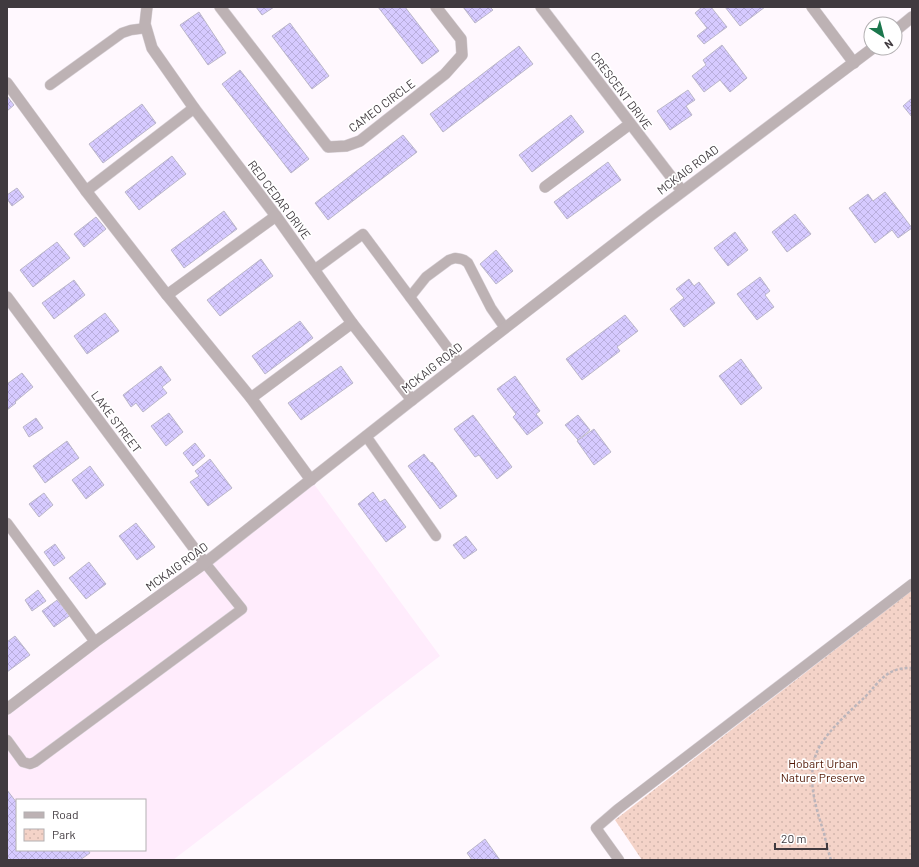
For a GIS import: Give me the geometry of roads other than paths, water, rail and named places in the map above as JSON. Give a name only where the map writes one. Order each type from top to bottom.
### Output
[{"type":"street","name":"RED CEDAR DRIVE","points":[[147,7],[145,24],[152,48],[194,108],[276,216],[352,323],[412,400]]},
{"type":"street","name":"CAMEO CIRCLE","points":[[220,7],[328,147],[346,146],[360,141],[445,74],[462,55],[461,39],[436,7]]},
{"type":"street","name":"CRESCENT DRIVE","points":[[540,7],[682,191]]},
{"type":"street","points":[[812,7],[854,63]]},
{"type":"street","points":[[903,24],[912,17]]},
{"type":"street","name":"MCKAIG ROAD","points":[[7,708],[205,563],[504,328],[682,191],[863,56]]},
{"type":"street","points":[[7,83],[86,191],[251,398],[310,480]]},
{"type":"street","points":[[86,191],[194,108]]},
{"type":"street","points":[[545,187],[630,124]]},
{"type":"street","points":[[167,294],[276,216]]},
{"type":"street","name":"LAKE STREET","points":[[7,296],[205,563]]},
{"type":"street","points":[[251,398],[352,323]]},
{"type":"lane","points":[[50,85],[122,33],[146,28]]},
{"type":"lane","points":[[314,270],[362,234],[459,363]]},
{"type":"lane","points":[[410,297],[426,277],[449,260],[455,258],[464,260],[468,263],[491,308],[504,328]]},
{"type":"lane","points":[[366,436],[436,536]]},
{"type":"lane","points":[[7,523],[96,642]]},
{"type":"lane","points":[[7,740],[24,762],[30,764],[35,762],[242,609],[205,563]]},
{"type":"lane","points":[[619,860],[596,828],[618,809],[912,584]]},
{"type":"park label","name":"Hobart Urban Nature Preserve","points":[[823,771]]}]
